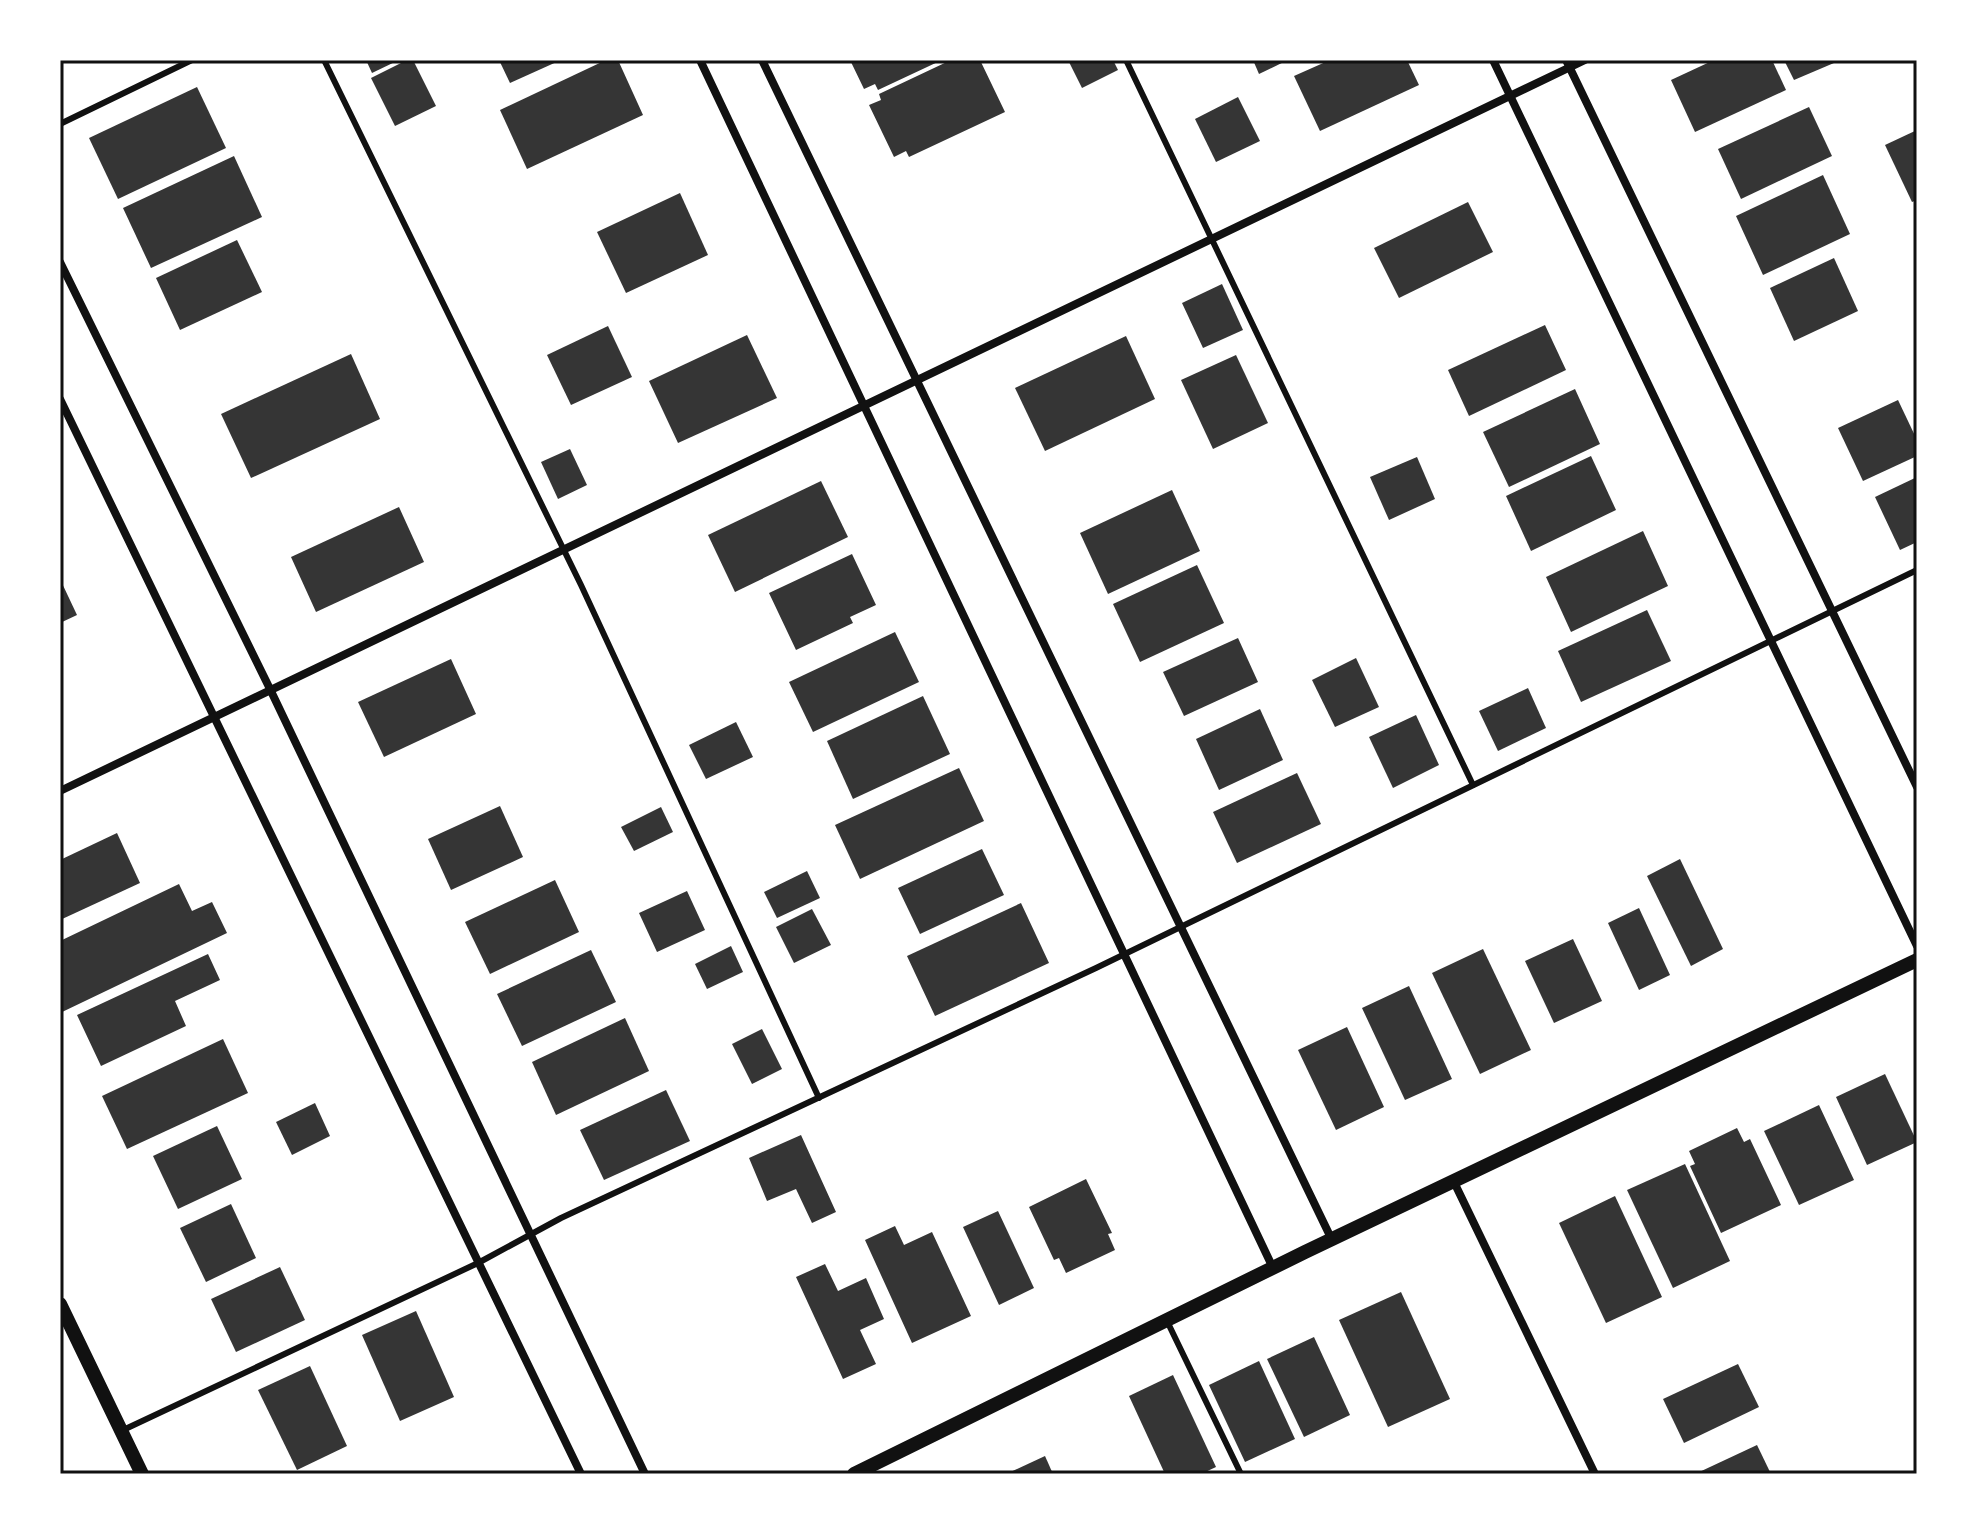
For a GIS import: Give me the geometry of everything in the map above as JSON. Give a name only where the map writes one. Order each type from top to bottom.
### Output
[{"type":"street","points":[[700,60],[1273,1268]]},
{"type":"street","points":[[762,60],[1332,1240]]},
{"type":"street","points":[[1493,60],[1917,946]]},
{"type":"street","points":[[60,791],[562,548],[1212,240],[1568,64],[1585,60]]},
{"type":"street","points":[[1568,64],[1917,787]]},
{"type":"street","points":[[60,262],[270,689],[645,1474]]},
{"type":"street","points":[[60,399],[581,1474]]},
{"type":"street","points":[[854,1474],[874,1470],[1273,1268],[1917,960]]},
{"type":"street","points":[[1454,1182],[1595,1474]]},
{"type":"street","points":[[60,1304],[142,1474]]},
{"type":"lane","points":[[60,124],[192,60]]},
{"type":"lane","points":[[324,60],[562,548],[819,1098]]},
{"type":"lane","points":[[1126,60],[1473,785]]},
{"type":"lane","points":[[121,1431],[478,1263],[561,1218],[1124,954],[1917,570]]},
{"type":"lane","points":[[1167,1321],[1241,1474]]},
{"type":"building","points":[[366,60],[399,60],[372,73]]},
{"type":"building","points":[[413,60],[436,106],[395,126],[371,78]]},
{"type":"building","points":[[499,60],[561,60],[510,83]]},
{"type":"building","points":[[606,60],[618,60],[643,115],[527,169],[500,110]]},
{"type":"building","points":[[850,60],[942,60],[878,90],[875,84],[864,89]]},
{"type":"building","points":[[951,60],[980,60],[1005,112],[909,157],[906,151],[894,157],[869,105],[881,100],[879,94]]},
{"type":"building","points":[[1068,60],[1113,60],[1118,70],[1082,88]]},
{"type":"building","points":[[1253,60],[1288,60],[1259,74]]},
{"type":"building","points":[[1330,60],[1407,60],[1419,85],[1320,131],[1294,76]]},
{"type":"building","points":[[1714,60],[1772,60],[1786,90],[1695,132],[1671,80]]},
{"type":"building","points":[[1784,60],[1841,60],[1794,80]]},
{"type":"building","points":[[197,87],[226,148],[118,199],[89,138]]},
{"type":"building","points":[[1238,97],[1260,141],[1216,162],[1195,119]]},
{"type":"building","points":[[1809,107],[1832,156],[1741,199],[1718,149]]},
{"type":"building","points":[[1917,130],[1917,200],[1912,202],[1885,145]]},
{"type":"building","points":[[234,156],[262,217],[151,268],[123,208]]},
{"type":"building","points":[[1823,175],[1850,234],[1763,275],[1736,216]]},
{"type":"building","points":[[680,193],[708,255],[626,293],[597,232]]},
{"type":"building","points":[[1468,202],[1493,252],[1399,298],[1374,248]]},
{"type":"building","points":[[237,240],[262,292],[180,330],[156,278]]},
{"type":"building","points":[[1834,258],[1858,311],[1794,341],[1770,288]]},
{"type":"building","points":[[1222,284],[1243,330],[1203,348],[1182,303]]},
{"type":"building","points":[[1545,325],[1566,370],[1469,416],[1448,370]]},
{"type":"building","points":[[608,326],[632,377],[571,405],[547,355]]},
{"type":"building","points":[[747,335],[777,398],[678,443],[649,381]]},
{"type":"building","points":[[1126,336],[1155,399],[1045,451],[1015,388]]},
{"type":"building","points":[[351,354],[380,419],[251,478],[221,414]]},
{"type":"building","points":[[1236,355],[1268,423],[1213,449],[1181,380]]},
{"type":"building","points":[[1575,389],[1600,444],[1509,487],[1483,432]]},
{"type":"building","points":[[1898,400],[1917,440],[1917,456],[1863,481],[1838,428]]},
{"type":"building","points":[[570,449],[587,485],[558,499],[541,462]]},
{"type":"building","points":[[1591,456],[1616,510],[1531,551],[1506,496]]},
{"type":"building","points":[[1417,457],[1435,499],[1389,520],[1370,477]]},
{"type":"building","points":[[1917,477],[1917,542],[1900,550],[1875,497]]},
{"type":"building","points":[[821,481],[848,537],[735,592],[708,535]]},
{"type":"building","points":[[1172,490],[1200,551],[1108,594],[1080,533]]},
{"type":"building","points":[[399,507],[424,562],[316,612],[291,557]]},
{"type":"building","points":[[1643,531],[1668,586],[1571,632],[1546,577]]},
{"type":"building","points":[[852,554],[876,605],[850,617],[853,623],[796,650],[769,593]]},
{"type":"building","points":[[1197,565],[1224,623],[1140,662],[1113,604]]},
{"type":"building","points":[[60,579],[77,615],[60,623]]},
{"type":"building","points":[[1647,610],[1671,661],[1581,702],[1558,651]]},
{"type":"building","points":[[895,632],[919,682],[813,732],[789,682]]},
{"type":"building","points":[[1238,638],[1258,682],[1184,716],[1163,672]]},
{"type":"building","points":[[1356,658],[1379,707],[1335,727],[1312,680]]},
{"type":"building","points":[[451,659],[476,714],[384,757],[358,702]]},
{"type":"building","points":[[1528,688],[1546,728],[1498,751],[1479,711]]},
{"type":"building","points":[[923,696],[950,754],[853,799],[827,741]]},
{"type":"building","points":[[1260,709],[1283,760],[1219,790],[1196,739]]},
{"type":"building","points":[[1416,715],[1439,765],[1393,788],[1369,737]]},
{"type":"building","points":[[736,722],[753,757],[706,779],[689,745]]},
{"type":"building","points":[[959,768],[984,821],[860,879],[835,825]]},
{"type":"building","points":[[1297,773],[1321,824],[1237,863],[1213,812]]},
{"type":"building","points":[[500,806],[523,857],[451,890],[428,839]]},
{"type":"building","points":[[661,807],[673,832],[634,851],[621,827]]},
{"type":"building","points":[[117,833],[140,883],[60,920],[60,860]]},
{"type":"building","points":[[982,849],[1004,895],[920,934],[898,888]]},
{"type":"building","points":[[1680,859],[1723,949],[1691,966],[1647,876]]},
{"type":"building","points":[[807,871],[820,898],[777,918],[764,892]]},
{"type":"building","points":[[555,880],[579,932],[490,974],[465,922]]},
{"type":"building","points":[[179,884],[192,911],[212,902],[227,933],[60,1013],[60,941]]},
{"type":"building","points":[[687,891],[705,930],[657,952],[639,913]]},
{"type":"building","points":[[1021,903],[1049,963],[935,1016],[907,956]]},
{"type":"building","points":[[1639,908],[1670,975],[1639,990],[1608,923]]},
{"type":"building","points":[[812,909],[831,945],[794,963],[776,927]]},
{"type":"building","points":[[1573,939],[1602,1001],[1554,1023],[1525,961]]},
{"type":"building","points":[[731,946],[743,972],[707,989],[695,964]]},
{"type":"building","points":[[1483,949],[1531,1050],[1480,1074],[1432,973]]},
{"type":"building","points":[[591,950],[616,1002],[522,1046],[497,994]]},
{"type":"building","points":[[208,954],[220,980],[175,1001],[186,1026],[101,1066],[77,1015]]},
{"type":"building","points":[[1409,986],[1452,1079],[1405,1100],[1362,1008]]},
{"type":"building","points":[[625,1018],[649,1071],[556,1115],[532,1062]]},
{"type":"building","points":[[1347,1027],[1384,1107],[1336,1130],[1298,1050]]},
{"type":"building","points":[[762,1029],[782,1069],[752,1084],[732,1044]]},
{"type":"building","points":[[223,1039],[248,1093],[127,1149],[102,1096]]},
{"type":"building","points":[[1885,1074],[1917,1142],[1867,1165],[1836,1097]]},
{"type":"building","points":[[666,1090],[690,1141],[604,1180],[580,1130]]},
{"type":"building","points":[[315,1103],[330,1136],[292,1155],[276,1122]]},
{"type":"building","points":[[1819,1105],[1854,1180],[1799,1205],[1764,1131]]},
{"type":"building","points":[[217,1126],[242,1179],[178,1209],[153,1156]]},
{"type":"building","points":[[1737,1128],[1744,1142],[1750,1139],[1781,1205],[1721,1233],[1690,1166],[1695,1164],[1689,1151]]},
{"type":"building","points":[[801,1135],[836,1212],[812,1223],[796,1189],[767,1201],[749,1158]]},
{"type":"building","points":[[1685,1164],[1730,1261],[1673,1288],[1627,1190]]},
{"type":"building","points":[[1086,1179],[1112,1233],[1108,1234],[1115,1250],[1066,1273],[1059,1258],[1054,1260],[1029,1207]]},
{"type":"building","points":[[1615,1196],[1662,1297],[1606,1323],[1559,1223]]},
{"type":"building","points":[[231,1204],[256,1258],[206,1282],[180,1228]]},
{"type":"building","points":[[998,1211],[1034,1288],[999,1305],[963,1227]]},
{"type":"building","points":[[895,1226],[904,1245],[932,1232],[971,1316],[912,1343],[865,1240]]},
{"type":"building","points":[[825,1264],[838,1291],[866,1278],[884,1319],[860,1330],[876,1364],[843,1379],[796,1277]]},
{"type":"building","points":[[280,1267],[305,1320],[236,1352],[211,1299]]},
{"type":"building","points":[[1401,1292],[1450,1399],[1388,1427],[1339,1320]]},
{"type":"building","points":[[416,1311],[454,1397],[400,1421],[362,1335]]},
{"type":"building","points":[[1314,1337],[1350,1415],[1304,1437],[1267,1359]]},
{"type":"building","points":[[1259,1361],[1295,1439],[1245,1462],[1209,1385]]},
{"type":"building","points":[[1738,1364],[1759,1407],[1684,1443],[1663,1399]]},
{"type":"building","points":[[310,1366],[347,1446],[297,1470],[258,1390]]},
{"type":"building","points":[[1173,1375],[1216,1467],[1201,1474],[1165,1474],[1129,1396]]},
{"type":"building","points":[[1757,1445],[1771,1474],[1695,1474]]},
{"type":"building","points":[[1045,1456],[1053,1474],[1006,1474]]}]
